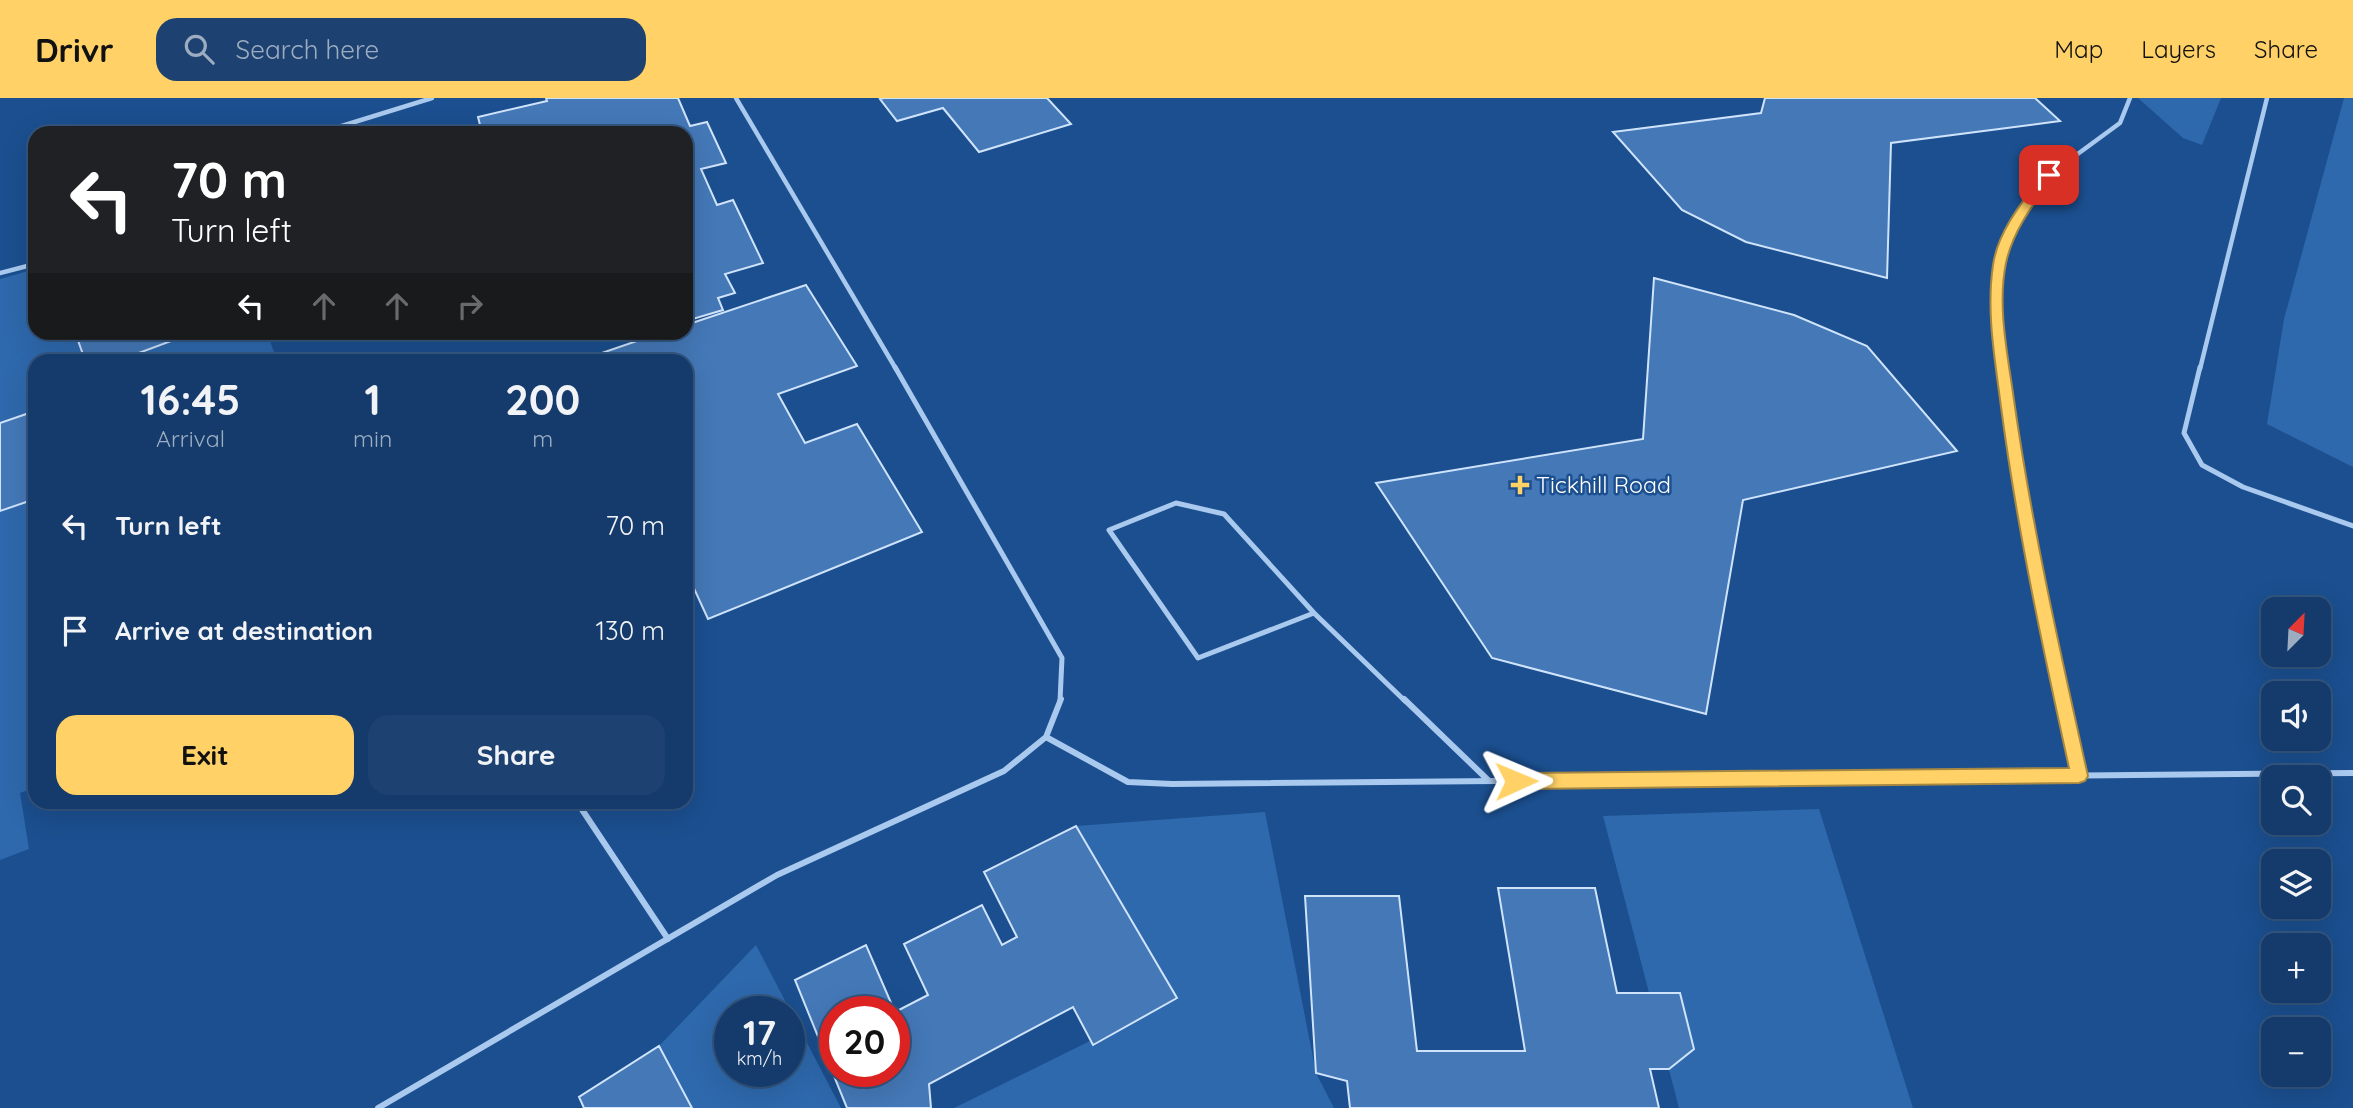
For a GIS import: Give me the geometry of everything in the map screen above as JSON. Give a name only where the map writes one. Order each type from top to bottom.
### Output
[{"type":"lane","points":[[342,126],[432,98]]},
{"type":"lane","points":[[378,1108],[777,875],[1004,771],[1046,737],[1061,699],[1062,658],[962,481],[736,98]]},
{"type":"lane","points":[[2079,776],[2039,593],[2011,432],[1996,319],[2000,262],[2019,216],[2049,175],[2120,123],[2130,98]]},
{"type":"lane","points":[[2266,98],[2184,433],[2202,465],[2243,487],[2353,526]]},
{"type":"lane","points":[[0,273],[28,266]]},
{"type":"lane","points":[[1314,613],[1198,658],[1109,530],[1177,503],[1224,514],[1314,613],[1489,781]]},
{"type":"lane","points":[[1046,737],[1128,782],[1171,784],[2353,773]]},
{"type":"lane","points":[[582,809],[668,939]]},
{"type":"shaded area","points":[[2138,98],[2221,98],[2202,145],[2183,138]]},
{"type":"shaded area","points":[[2344,98],[2353,98],[2353,467],[2267,424],[2284,319]]},
{"type":"shaded area","points":[[28,271],[28,340],[270,340],[275,354],[28,354],[28,790],[20,793],[29,849],[0,860],[0,279]]},
{"type":"shaded area","points":[[1819,809],[1913,1108],[1679,1108],[1603,816]]},
{"type":"shaded area","points":[[1265,812],[1316,1073],[1334,1108],[954,1108],[1177,998],[1076,826]]},
{"type":"shaded area","points":[[756,945],[783,996],[714,996],[714,1087],[805,1087],[805,1039],[819,1066],[819,1087],[830,1087],[841,1108],[692,1108],[659,1046]]},
{"type":"building","points":[[546,98],[678,98],[690,126],[480,126],[478,117],[547,101]]},
{"type":"building","points":[[1047,98],[1071,124],[979,152],[943,108],[897,121],[880,99]]},
{"type":"building","points":[[1765,98],[2035,98],[2060,121],[1891,143],[1887,278],[1746,242],[1682,210],[1613,132],[1761,113]]},
{"type":"building","points":[[707,122],[726,163],[701,169],[717,205],[733,200],[763,263],[725,274],[735,293],[718,298],[723,310],[693,319],[693,126],[690,126]]},
{"type":"building","points":[[1654,278],[1794,315],[1867,346],[1957,451],[1743,500],[1706,714],[1492,658],[1376,483],[1643,439]]},
{"type":"building","points":[[806,285],[857,366],[778,394],[805,443],[857,424],[922,532],[708,619],[693,586],[693,354],[599,354],[640,340],[693,340],[693,323]]},
{"type":"building","points":[[78,340],[174,340],[136,354],[83,354]]},
{"type":"building","points":[[28,413],[28,501],[0,511],[0,423]]},
{"type":"building","points":[[1076,826],[1177,998],[1093,1045],[1073,1007],[929,1084],[931,1108],[847,1108],[838,1087],[910,1087],[910,1004],[928,995],[904,944],[982,905],[1002,945],[1017,937],[984,872]]},
{"type":"building","points":[[1498,888],[1595,888],[1617,993],[1680,993],[1694,1049],[1669,1069],[1650,1069],[1659,1108],[1350,1108],[1347,1081],[1316,1073],[1305,896],[1399,896],[1417,1051],[1525,1051]]},
{"type":"building","points":[[866,945],[888,996],[819,996],[819,1039],[805,1005],[805,996],[802,996],[795,980]]},
{"type":"building","points":[[659,1046],[692,1108],[584,1108],[579,1097]]},
{"type":"place","name":"Tickhill Road","points":[[1520,485]]},
{"type":"route","points":[[1516,781],[2079,776],[2039,593],[2011,432],[1996,319],[2000,262],[2019,216],[2049,175]]}]
